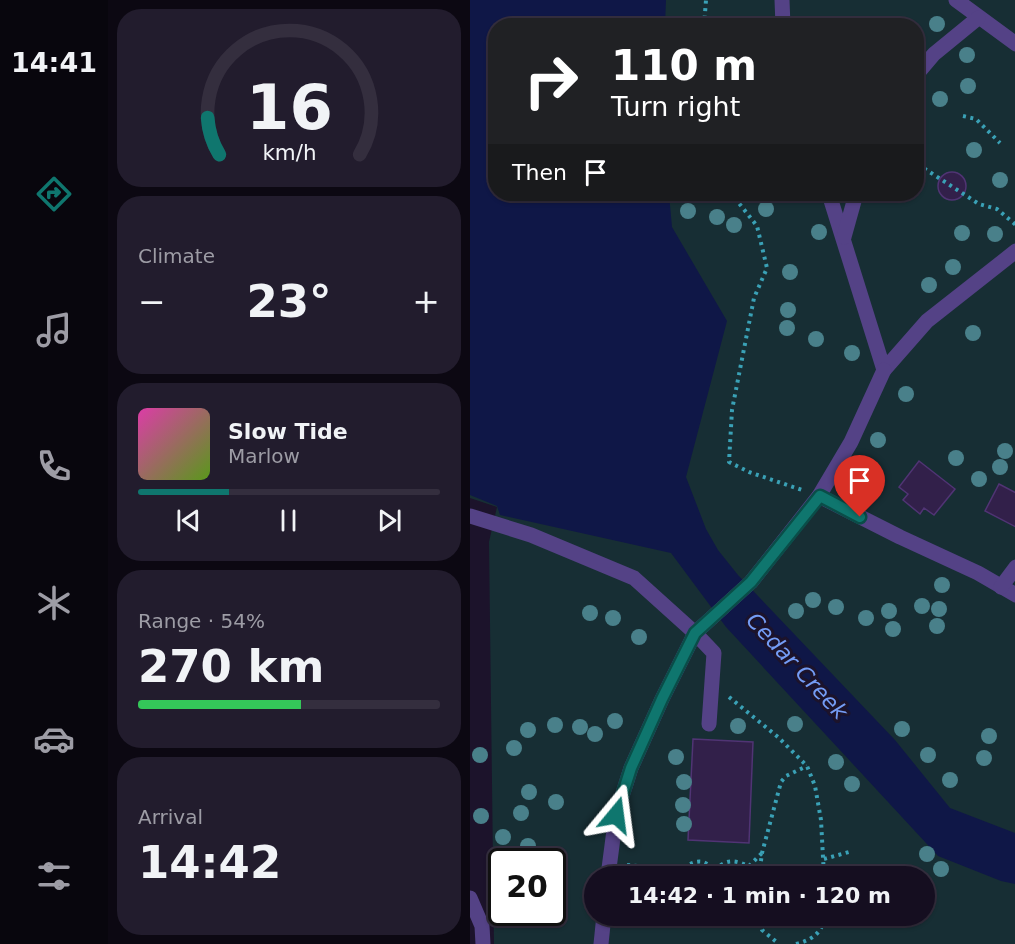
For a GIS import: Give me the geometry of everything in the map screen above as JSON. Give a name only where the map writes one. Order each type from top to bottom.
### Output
[{"type":"street","points":[[782,0],[783,18]]},
{"type":"street","points":[[956,0],[1016,44]]},
{"type":"street","points":[[924,66],[934,54],[978,18]]},
{"type":"street","points":[[831,201],[884,370]]},
{"type":"street","points":[[844,238],[854,201]]},
{"type":"street","points":[[609,866],[616,815],[631,768],[695,633],[751,582],[820,496],[851,442],[884,370],[927,321],[1016,252]]},
{"type":"street","points":[[820,496],[900,537],[978,573],[1016,595]]},
{"type":"street","points":[[470,516],[531,535],[634,578],[714,653],[709,724]]},
{"type":"street","points":[[1001,587],[1016,567]]},
{"type":"street","points":[[471,903],[482,926],[483,944]]},
{"type":"street","points":[[601,944],[603,926]]},
{"type":"path","points":[[705,18],[706,0]]},
{"type":"path","points":[[963,116],[976,119],[1001,143]]},
{"type":"path","points":[[924,169],[979,204],[997,209],[1016,225]]},
{"type":"path","points":[[737,201],[757,226],[767,268],[754,298],[734,400],[729,462],[749,472],[820,496]]},
{"type":"path","points":[[712,684],[770,730],[807,765],[815,786],[821,820],[824,866]]},
{"type":"path","points":[[760,866],[781,782],[786,776],[807,765]]},
{"type":"path","points":[[824,859],[849,852]]},
{"type":"path","points":[[718,866],[732,861],[749,866],[762,853]]},
{"type":"path","points":[[686,866],[700,861],[712,866]]},
{"type":"path","points":[[761,926],[762,930],[779,944]]},
{"type":"path","points":[[796,944],[810,940],[822,926]]},
{"type":"green space","points":[[470,0],[1015,0],[1015,944],[494,944],[494,926],[566,926],[566,848],[493,848],[489,542],[497,507],[470,498]]},
{"type":"water","name":"Cedar Creek","points":[[470,0],[666,0],[665,18],[488,18],[488,201],[670,201],[672,227],[727,321],[686,477],[706,529],[718,550],[738,575],[895,740],[950,808],[1015,833],[1015,884],[1001,881],[938,856],[726,627],[671,553],[500,515],[497,506],[470,495]]},
{"type":"building","points":[[952,172],[962,176],[966,186],[962,196],[952,200],[942,196],[938,186],[942,176]]},
{"type":"building","points":[[919,461],[955,489],[934,515],[924,508],[920,514],[903,500],[908,494],[899,487]]},
{"type":"building","points":[[999,484],[1016,493],[1016,527],[985,511]]},
{"type":"building","points":[[693,739],[753,742],[749,843],[688,840]]},
{"type":"route","points":[[616,815],[631,768],[695,633],[751,582],[820,496],[860,517]]}]
